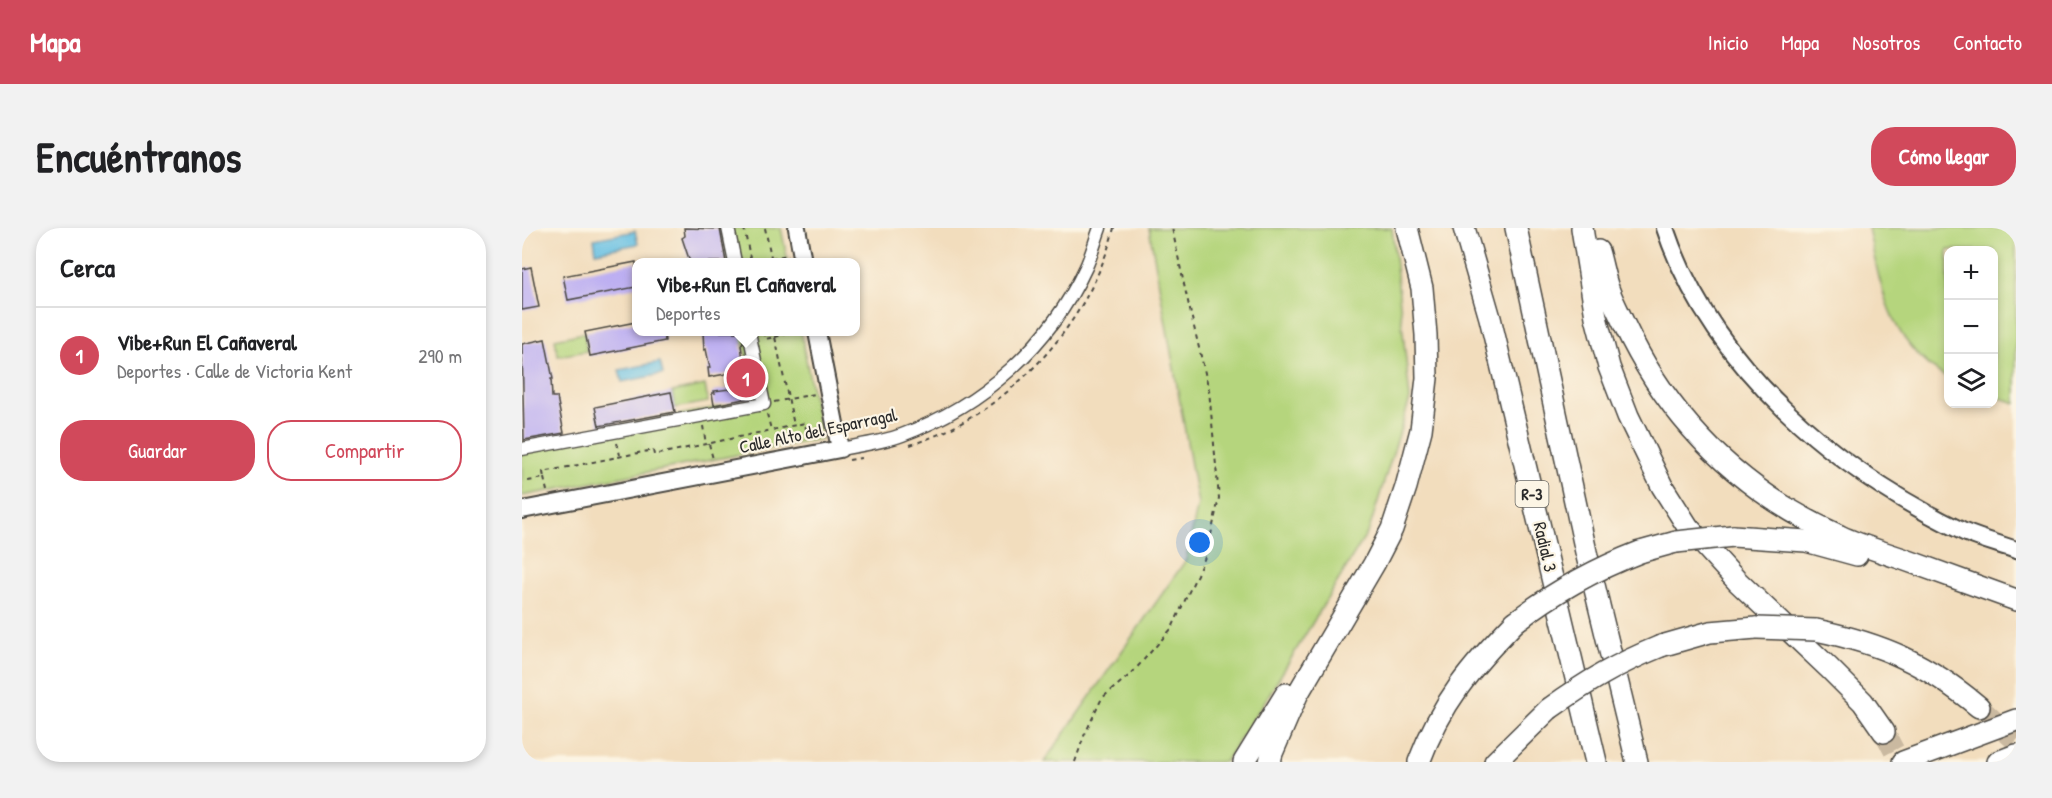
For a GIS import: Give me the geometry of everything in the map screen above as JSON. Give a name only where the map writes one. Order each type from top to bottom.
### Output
[{"type":"highway","points":[[1270,762],[1297,695],[1392,529],[1421,430],[1427,378],[1426,335],[1422,288],[1407,228]]},
{"type":"highway","name":"Radial 3","points":[[1464,228],[1493,328],[1596,762]]},
{"type":"highway","points":[[1582,228],[1596,317],[1609,367],[1628,416],[1662,486],[1688,527],[1737,581],[1863,702],[1884,732]]},
{"type":"highway","points":[[1592,228],[1609,291],[1632,340],[1654,380],[1685,423],[1711,451],[1763,494],[1788,510],[1840,536],[2016,600]]},
{"type":"highway","name":"R-3","points":[[1517,231],[1587,552],[1637,762]]},
{"type":"highway","points":[[1419,762],[1426,741],[1449,699],[1475,664],[1515,622],[1544,599],[1574,581],[1640,552],[1676,542],[1733,536],[1806,541],[2016,600]]},
{"type":"highway","points":[[1244,762],[1334,617],[1374,564]]},
{"type":"highway","points":[[1496,762],[1549,709],[1587,682],[1623,661],[1661,646],[1710,632],[1756,627],[1816,630],[1853,638],[1894,652],[1951,684],[1979,707]]},
{"type":"highway","points":[[1903,762],[2016,720]]},
{"type":"highway","points":[[1998,762],[2016,755]]},
{"type":"street","points":[[728,228],[734,258]]},
{"type":"street","points":[[796,258],[797,228]]},
{"type":"street","name":"Calle Alto del Esparragal","points":[[522,510],[841,456],[948,416],[991,387],[1026,356],[1054,321],[1086,266],[1100,228]]},
{"type":"street","points":[[1665,228],[1676,259],[1702,310],[1735,358],[1777,401],[1856,468],[1909,502],[1966,532],[2016,550]]},
{"type":"street","points":[[522,449],[764,404],[750,336]]},
{"type":"street","points":[[818,336],[841,456]]},
{"type":"path","points":[[744,228],[750,258]]},
{"type":"path","points":[[765,228],[771,258]]},
{"type":"path","points":[[904,447],[922,442],[980,412],[1034,367],[1054,344],[1090,290],[1100,270],[1114,228]]},
{"type":"path","points":[[1075,762],[1084,736],[1102,698],[1132,673],[1172,628],[1207,553],[1219,498],[1209,390],[1172,228]]},
{"type":"path","points":[[765,336],[765,339],[779,336]]},
{"type":"path","points":[[775,337],[794,425]]},
{"type":"path","points":[[771,430],[764,404],[815,394]]},
{"type":"path","points":[[701,416],[713,462]]},
{"type":"path","points":[[547,494],[543,472],[653,450],[654,455],[805,423],[809,444]]},
{"type":"path","points":[[841,456],[864,458]]},
{"type":"path","points":[[528,481],[544,478]]},
{"type":"green space","points":[[722,228],[781,228],[787,258],[727,258]]},
{"type":"green space","points":[[1149,228],[1392,228],[1410,399],[1369,530],[1267,698],[1225,762],[1044,762],[1186,560],[1198,504]]},
{"type":"green space","points":[[1868,228],[2016,228],[2016,403],[1998,397],[1998,246],[1944,246],[1944,375],[1928,365],[1912,349],[1900,332],[1883,293]]},
{"type":"green space","points":[[584,333],[587,351],[558,356],[555,339]]},
{"type":"green space","points":[[742,336],[802,336],[821,439],[522,496],[522,445],[755,400]]},
{"type":"green space","points":[[705,385],[708,402],[675,408],[672,392]]},
{"type":"water","points":[[635,231],[638,244],[596,252],[594,239]]},
{"type":"water","points":[[660,362],[663,374],[622,382],[619,370]]},
{"type":"building","points":[[684,228],[720,229],[725,258],[689,258],[682,238],[685,236]]},
{"type":"building","points":[[632,263],[632,288],[568,300],[563,276]]},
{"type":"building","points":[[531,267],[539,307],[522,310],[522,269]]},
{"type":"building","points":[[632,323],[632,336],[664,336],[665,341],[590,356],[585,332]]},
{"type":"building","points":[[703,336],[742,336],[743,360],[746,360],[748,370],[709,377],[708,368],[710,368],[706,349],[704,350]]},
{"type":"building","points":[[545,339],[553,379],[551,379],[552,397],[557,397],[564,433],[524,440],[522,344]]},
{"type":"building","points":[[752,386],[754,397],[714,405],[712,393],[715,393],[714,391]]},
{"type":"building","points":[[671,392],[675,412],[599,426],[595,407]]},
{"type":"tunnel","points":[[1979,707],[2016,741]]},
{"type":"tunnel","points":[[1884,732],[1900,762]]},
{"type":"place","name":"Vibe+Run El Cañaveral","points":[[746,378]]}]
